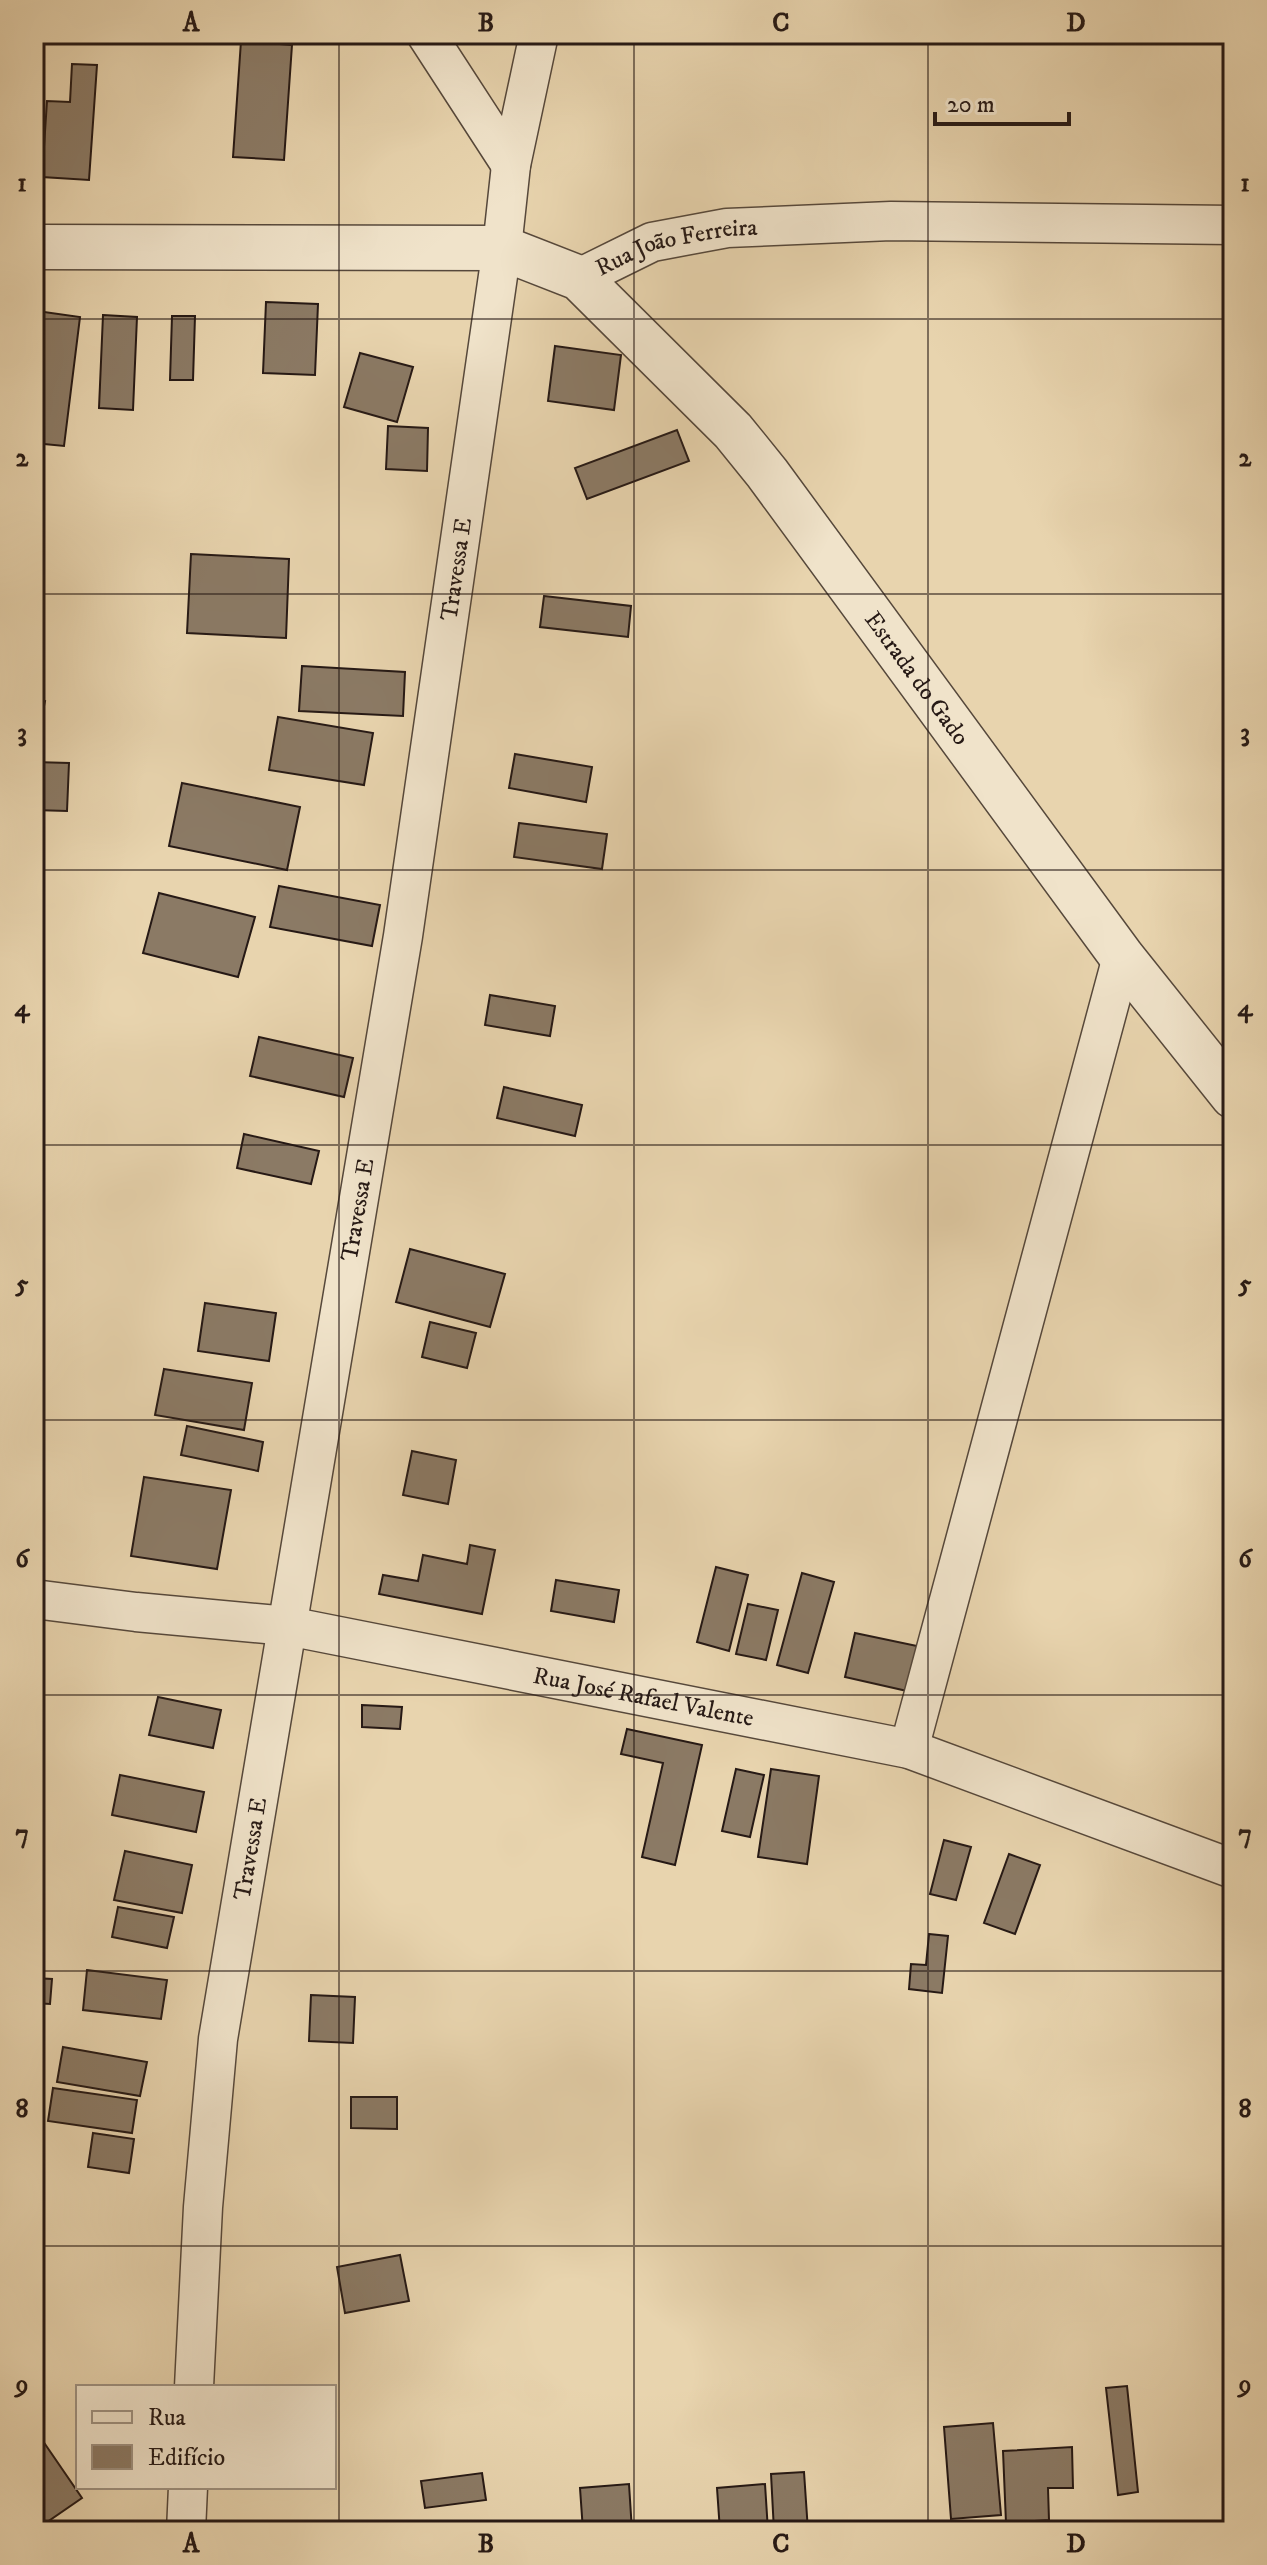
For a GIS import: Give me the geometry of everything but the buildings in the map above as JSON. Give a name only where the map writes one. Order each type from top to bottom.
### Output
[{"type":"street","points":[[426,34],[511,165]]},
{"type":"street","name":"Travessa E","points":[[194,2385],[203,2207],[218,2039],[403,936],[502,248],[511,165],[539,34]]},
{"type":"street","name":"Rua João Ferreira","points":[[34,247],[502,248],[579,278],[652,242],[727,228],[891,221],[1233,225]]},
{"type":"street","name":"Estrada do Gado","points":[[579,278],[733,431],[767,473],[1122,957],[1233,1096]]},
{"type":"street","points":[[909,1749],[1122,957]]},
{"type":"street","name":"Rua José Rafael Valente","points":[[34,1599],[288,1626],[909,1749],[1233,1869]]},
{"type":"street","points":[[186,2531],[188,2489]]}]
